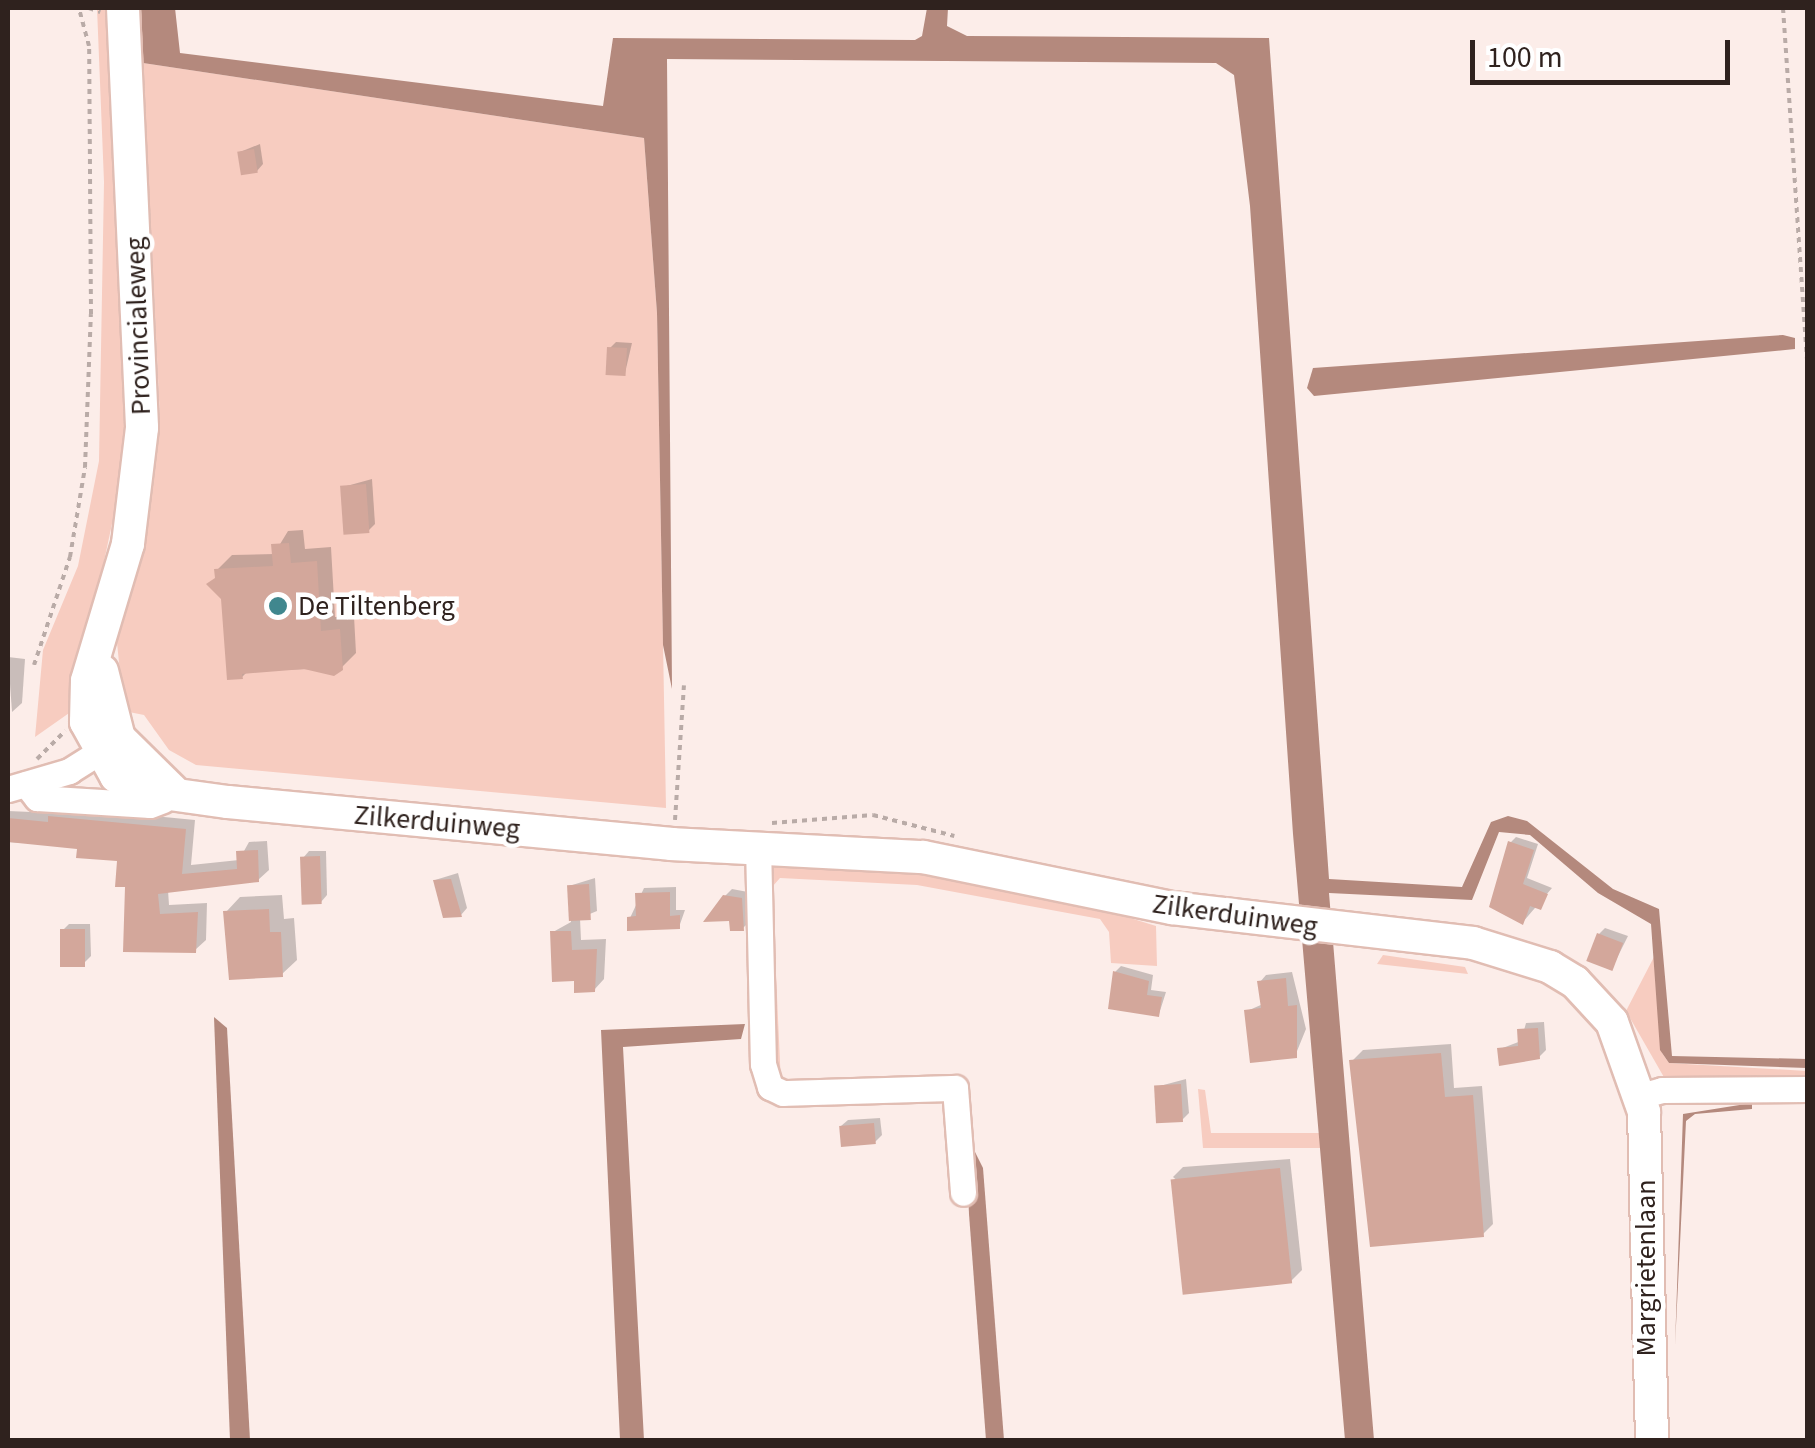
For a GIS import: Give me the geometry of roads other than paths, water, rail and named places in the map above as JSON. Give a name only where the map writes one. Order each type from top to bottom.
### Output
[{"type":"main road","name":"Provincialeweg","points":[[104,746],[103,641],[134,509],[142,428],[123,8]]},
{"type":"main road","name":"Zilkerduinweg","points":[[104,746],[116,776],[141,790],[672,844],[758,845],[923,857],[1172,908],[1300,926],[1472,943],[1550,967],[1574,982],[1612,1022],[1640,1096]]},
{"type":"main road","name":"Margrietenlaan","points":[[1640,1096],[1652,1440]]},
{"type":"street","name":"Zilkerduinweg","points":[[17,786],[104,746]]},
{"type":"street","name":"Zilkerduinweg","points":[[17,786],[36,798],[150,805],[176,794]]},
{"type":"street","points":[[758,845],[762,1064],[770,1087],[783,1093],[955,1088],[962,1193]]},
{"type":"street","points":[[1640,1096],[1662,1090],[1808,1089]]},
{"type":"place","name":"De Tiltenberg","points":[[278,606]]}]
